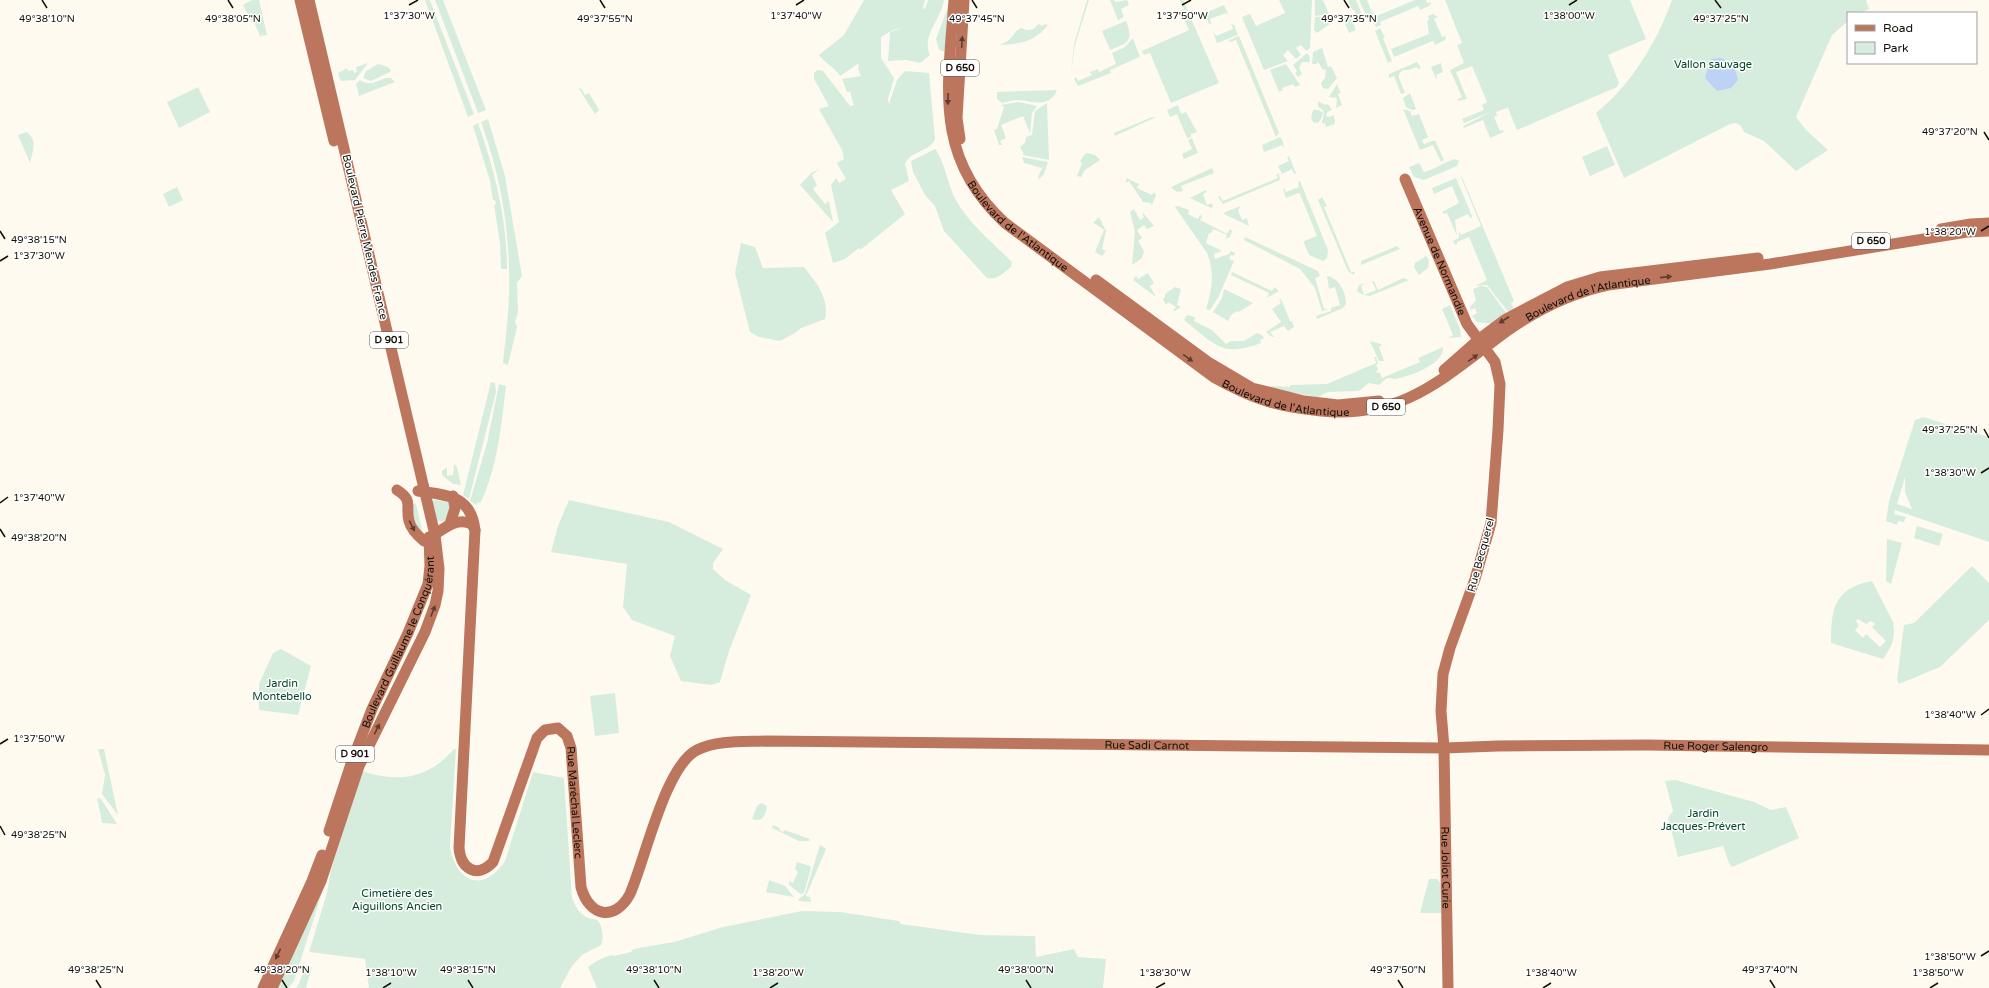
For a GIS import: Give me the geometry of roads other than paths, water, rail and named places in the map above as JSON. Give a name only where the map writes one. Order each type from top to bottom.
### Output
[{"type":"main road","name":"Boulevard Pierre Mendes France","points":[[300,0],[440,569]]},
{"type":"main road","name":"Boulevard Pierre Mendes France","points":[[308,0],[421,492]]},
{"type":"main road","name":"Boulevard de l'Atlantique","points":[[954,0],[950,60],[949,119],[952,138],[960,161],[980,197],[1005,223],[1215,378],[1249,395],[1279,406],[1338,412],[1366,411],[1389,406],[1419,393],[1486,348],[1507,331],[1549,305],[1572,294],[1608,285],[1770,264],[1967,232],[1989,232]]},
{"type":"main road","name":"Boulevard de l'Atlantique","points":[[964,0],[956,118],[959,136],[966,157],[975,177],[986,195],[1019,224],[1208,362],[1252,388],[1304,401],[1338,405],[1353,404],[1387,400],[1414,389],[1446,369],[1478,340],[1506,319],[1547,296],[1567,287],[1600,277],[1770,256],[1971,224],[1989,223]]},
{"type":"main road","name":"Avenue de Normandie","points":[[1405,179],[1467,324],[1478,340]]},
{"type":"main road","name":"Rue Becquerel","points":[[1444,748],[1441,711],[1443,674],[1450,648],[1475,579],[1491,523],[1493,508],[1500,384],[1495,362],[1486,348],[1478,340]]},
{"type":"main road","points":[[397,490],[407,498],[409,506],[409,519],[413,529],[424,542],[450,524],[466,521],[472,524],[475,530]]},
{"type":"main road","points":[[409,506],[421,492],[453,496],[461,501],[471,513],[475,530]]},
{"type":"main road","points":[[450,524],[455,508],[453,496]]},
{"type":"main road","name":"Rue Maréchal Leclerc","points":[[475,530],[459,848],[461,860],[470,870],[482,870],[491,865],[495,859],[535,742],[538,736],[548,728],[555,727],[560,729],[569,739],[580,883],[584,898],[589,904],[600,911],[606,912],[620,909],[628,898],[674,776],[685,759],[694,751],[715,744],[740,742],[850,742]]},
{"type":"main road","name":"Boulevard Guillaume le Conquérant","points":[[272,988],[276,970],[312,881],[352,761],[372,710],[423,599],[428,584],[432,537]]},
{"type":"main road","name":"Boulevard Guillaume le Conquérant","points":[[263,988],[276,970],[321,881],[359,766],[425,632],[435,605],[440,569]]},
{"type":"main road","name":"Rue Sadi Carnot","points":[[850,742],[1045,742],[1444,748]]},
{"type":"main road","name":"Rue Roger Salengro","points":[[1444,748],[1647,745],[1989,750]]},
{"type":"main road","name":"Rue Joliot Curie","points":[[1444,748],[1448,988]]},
{"type":"water","points":[[1721,58],[1734,65],[1738,80],[1731,88],[1717,91],[1705,78],[1711,59]]},
{"type":"park label","name":"Vallon sauvage","points":[[1713,64]]},
{"type":"park label","name":"Jardin Montebello","points":[[282,689]]},
{"type":"park label","name":"Jardin Jacques-Prévert","points":[[1703,819]]},
{"type":"park label","name":"Cimetière des Aiguillons Ancien","points":[[397,899]]}]
